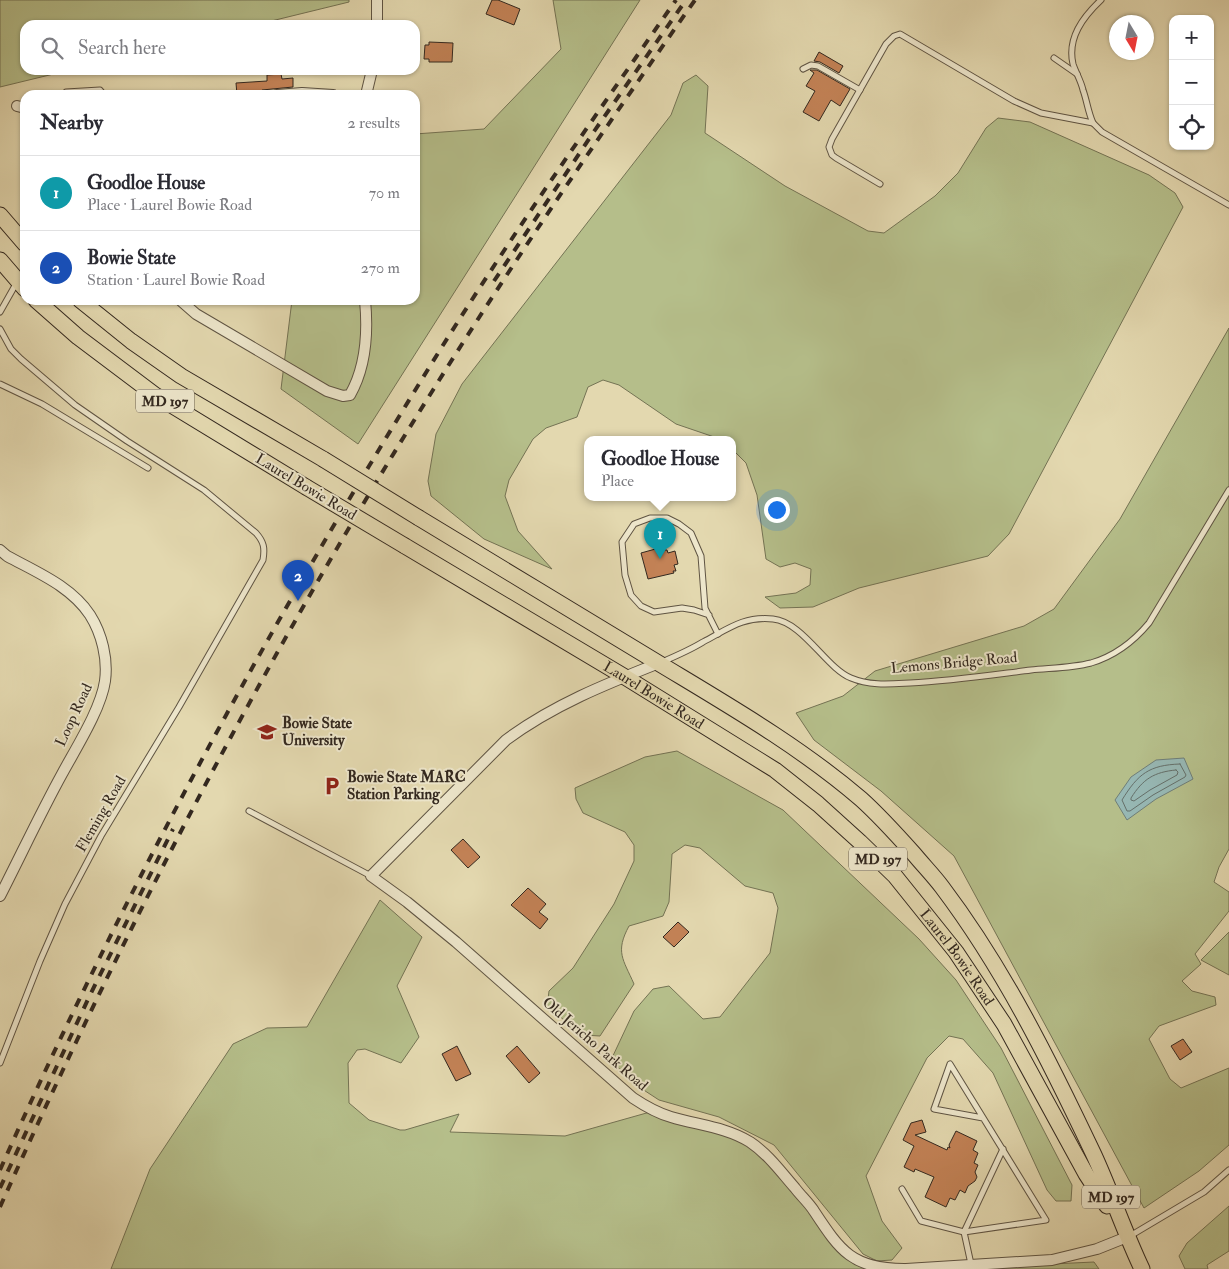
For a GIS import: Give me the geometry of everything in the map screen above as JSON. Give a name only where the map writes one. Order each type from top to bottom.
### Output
[{"type":"main road","points":[[0,215],[20,238]]},
{"type":"main road","points":[[0,260],[20,284]]},
{"type":"main road","name":"Laurel Bowie Road","points":[[42,305],[78,337],[155,395],[625,676],[775,770],[818,804],[895,876],[956,952],[1004,1024],[1086,1174],[1127,1237]]},
{"type":"main road","name":"Laurel Bowie Road","points":[[86,305],[181,376],[323,459],[722,700],[781,738],[820,766],[863,801],[899,837],[941,884],[978,937],[1002,977],[1036,1037],[1095,1157],[1142,1269]]},
{"type":"street","points":[[377,0],[377,20]]},
{"type":"street","points":[[367,90],[371,75]]},
{"type":"street","points":[[186,305],[196,314],[328,391],[343,396],[350,395],[361,371],[364,348],[365,305]]},
{"type":"street","name":"Loop Road","points":[[0,550],[7,556],[66,590],[81,604],[95,624],[100,637],[106,669],[105,683],[92,717],[0,896]]},
{"type":"street","name":"Lemons Bridge Road","points":[[371,876],[506,740],[540,716],[573,699],[659,663]]},
{"type":"street","name":"Old Jericho Park Road","points":[[371,876],[407,902],[456,942],[633,1098],[670,1117],[718,1128],[737,1135],[761,1151],[814,1210],[830,1236],[857,1260],[874,1267],[905,1269],[1052,1260],[1098,1249],[1127,1237]]},
{"type":"lane","points":[[1101,0],[1085,15],[1075,35],[1072,52],[1093,123],[1102,132],[1229,205]]},
{"type":"lane","points":[[880,184],[836,158],[829,150],[830,143],[886,44],[894,36],[900,34],[990,88],[1026,106],[1056,117],[1093,123]]},
{"type":"lane","points":[[1054,58],[1077,74]]},
{"type":"lane","points":[[803,70],[808,65],[818,66],[860,90]]},
{"type":"lane","points":[[0,312],[20,286]]},
{"type":"lane","name":"Fleming Road","points":[[0,329],[11,348],[21,359],[75,405],[204,490],[256,533],[262,540],[265,548],[263,560],[174,715],[101,836],[65,904],[36,970],[0,1063]]},
{"type":"lane","points":[[0,384],[42,404],[148,468]]},
{"type":"lane","name":"Lemons Bridge Road","points":[[659,663],[740,622],[765,619],[786,623],[849,678],[879,684],[941,682],[1089,663],[1122,649],[1149,622],[1229,490]]},
{"type":"lane","points":[[709,615],[682,608],[654,612],[641,606],[631,595],[624,569],[622,542],[634,524],[650,518],[667,518],[691,533],[701,556],[706,608],[718,634]]},
{"type":"lane","points":[[249,811],[371,876]]},
{"type":"lane","points":[[902,1188],[921,1221],[964,1232],[1046,1220],[950,1064],[934,1109],[983,1118]]},
{"type":"lane","points":[[971,1264],[964,1232],[1003,1149]]},
{"type":"lane","points":[[1127,1237],[1204,1192],[1229,1170]]},
{"type":"green space","points":[[0,0],[349,0],[349,2],[275,20],[20,20],[20,75],[49,75],[0,87]]},
{"type":"green space","points":[[553,0],[640,0],[358,444],[281,389],[291,305],[420,305],[420,134],[484,129],[561,49]]},
{"type":"green space","points":[[696,75],[708,86],[705,133],[785,186],[868,231],[884,233],[935,196],[958,173],[986,128],[998,118],[1030,122],[1149,175],[1175,193],[1183,207],[1009,534],[988,556],[859,588],[813,607],[780,608],[765,597],[796,593],[810,585],[811,569],[795,563],[780,567],[766,559],[757,495],[746,463],[736,453],[736,436],[711,436],[676,424],[619,385],[603,380],[588,387],[577,417],[546,428],[533,439],[509,480],[505,496],[518,531],[552,569],[484,539],[431,496],[428,481],[436,434],[462,384],[671,115],[683,83]]},
{"type":"green space","points":[[1229,328],[1229,849],[1219,867],[1214,882],[1229,892],[1229,911],[1195,954],[1201,964],[1182,981],[1192,991],[1215,997],[1216,1005],[1159,1026],[1149,1039],[1170,1079],[1181,1088],[1229,1068],[1229,1145],[1199,1171],[1144,1208],[954,856],[881,791],[814,740],[796,713],[843,696],[875,671],[1024,626],[1054,609],[1120,519]]},
{"type":"green space","points":[[677,751],[783,810],[919,939],[956,980],[1001,1048],[1072,1185],[1071,1201],[1056,1201],[1047,1190],[993,1073],[963,1039],[949,1036],[927,1058],[866,1176],[882,1221],[902,1248],[892,1260],[877,1261],[863,1254],[774,1145],[719,1117],[659,1100],[633,1083],[611,1060],[634,1011],[653,989],[669,986],[703,1019],[720,1017],[770,953],[778,908],[773,893],[745,886],[700,848],[685,845],[672,854],[669,902],[663,916],[629,926],[622,943],[622,955],[634,984],[600,1036],[584,1035],[547,1007],[549,991],[573,968],[614,904],[634,861],[634,845],[625,832],[583,813],[576,799],[575,788],[645,757]]},
{"type":"green space","points":[[380,900],[422,937],[397,986],[419,1037],[401,1063],[365,1049],[357,1050],[348,1063],[349,1103],[369,1120],[405,1130],[459,1114],[450,1132],[565,1136],[650,1112],[725,1130],[762,1150],[840,1250],[869,1269],[111,1269],[150,1169],[233,1044],[267,1028],[307,1027]]},
{"type":"green space","points":[[1229,932],[1229,975],[1201,960]]},
{"type":"green space","points":[[1229,1206],[1229,1251],[1207,1265],[1208,1269],[1185,1269],[1179,1256],[1187,1243]]},
{"type":"green space","points":[[1094,1262],[1099,1269],[952,1269],[966,1268]]},
{"type":"water","points":[[1184,758],[1193,779],[1156,799],[1127,820],[1115,800],[1131,777],[1156,760]]},
{"type":"building","points":[[492,0],[498,0],[520,9],[514,25],[486,14]]},
{"type":"building","points":[[429,42],[453,43],[452,62],[429,62],[429,59],[424,59],[425,45],[429,45]]},
{"type":"building","points":[[819,52],[843,66],[839,73],[820,62],[814,61]]},
{"type":"building","points":[[810,70],[817,70],[850,89],[840,106],[831,100],[819,121],[803,112],[815,91],[806,86],[814,73]]},
{"type":"building","points":[[267,75],[281,75],[282,79],[293,78],[293,87],[237,90],[236,83],[267,81]]},
{"type":"building","points":[[659,548],[660,551],[667,550],[668,553],[675,551],[678,564],[674,565],[676,571],[648,579],[641,553]]},
{"type":"building","points":[[463,839],[480,857],[468,868],[451,850]]},
{"type":"building","points":[[528,888],[546,904],[539,912],[548,919],[540,929],[511,905]]},
{"type":"building","points":[[678,922],[689,932],[674,947],[663,937]]},
{"type":"building","points":[[1183,1039],[1192,1052],[1180,1060],[1171,1046]]},
{"type":"building","points":[[457,1046],[471,1074],[456,1081],[442,1054]]},
{"type":"building","points":[[517,1046],[540,1073],[529,1083],[506,1056]]},
{"type":"building","points":[[922,1120],[926,1132],[915,1135],[947,1150],[948,1147],[950,1148],[949,1145],[956,1131],[977,1141],[973,1150],[978,1153],[974,1163],[978,1165],[975,1172],[977,1177],[968,1186],[965,1193],[960,1190],[955,1200],[950,1198],[946,1207],[925,1197],[934,1177],[915,1169],[914,1172],[904,1167],[914,1146],[903,1140],[911,1123]]},
{"type":"railway","points":[[0,1170],[46,1069],[145,868],[196,770],[305,575],[449,335],[577,142],[676,0]]},
{"type":"railway","points":[[494,281],[595,130],[686,0]]},
{"type":"railway","points":[[0,1207],[48,1102],[149,893],[257,689],[314,588],[372,488],[496,291],[594,145],[695,0]]},
{"type":"railway","points":[[0,1188],[90,995],[173,829]]},
{"type":"place","name":"Goodloe House","points":[[660,559]]},
{"type":"place","name":"Bowie State","points":[[298,601]]},
{"type":"place","name":"Bowie State University","points":[[267,732]]},
{"type":"place","name":"Bowie State MARC Station Parking","points":[[332,786]]}]
